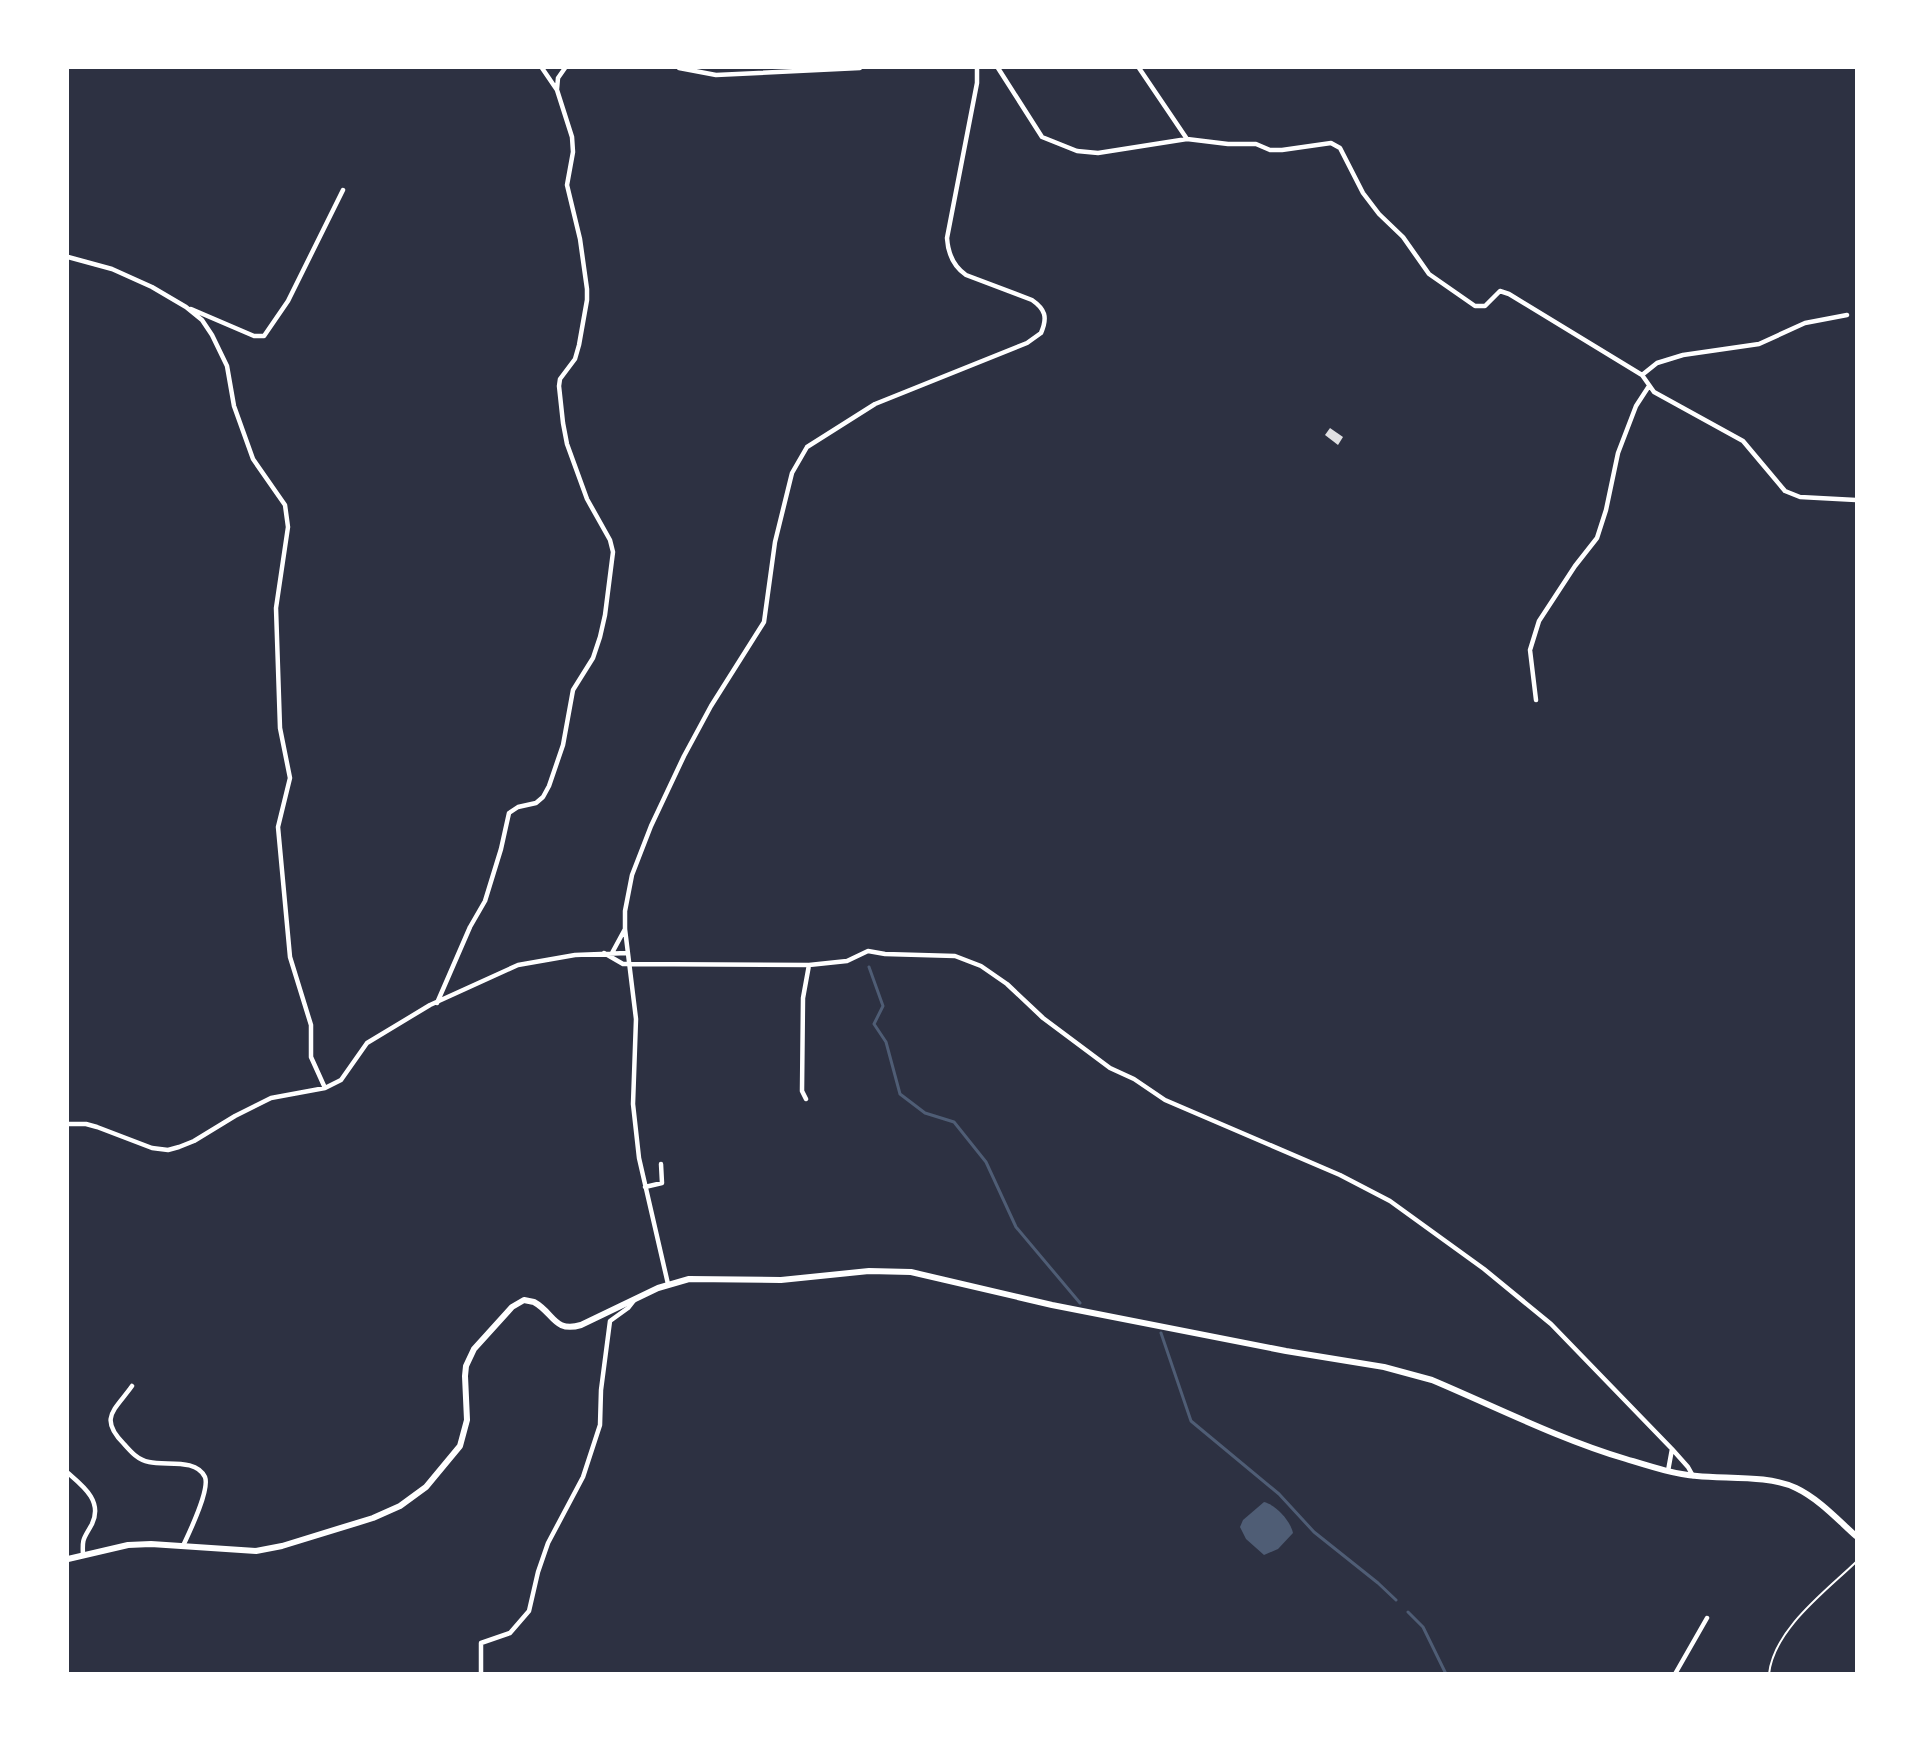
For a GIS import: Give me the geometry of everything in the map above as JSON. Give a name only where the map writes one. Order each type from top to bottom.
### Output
[{"type":"street","points":[[437,1003],[470,927],[485,901],[501,849],[508,813],[518,807],[536,803],[543,797],[549,786],[563,745],[573,690],[594,658],[612,570],[612,545],[587,499],[567,444],[563,423],[560,379],[574,359],[579,345],[587,289],[580,239],[567,185],[573,152],[572,137],[557,90],[542,68]]},
{"type":"street","points":[[557,90],[558,78],[566,68]]},
{"type":"street","points":[[679,68],[716,75],[860,68]]},
{"type":"street","points":[[668,1284],[639,1158],[633,1104],[636,1019],[625,928],[625,911],[632,875],[651,826],[684,756],[711,706],[764,622],[775,542],[792,473],[803,453],[814,442],[875,404],[1027,343],[1041,333],[1046,318],[1041,306],[1032,300],[966,276],[959,270],[949,253],[947,238],[977,82],[976,68]]},
{"type":"street","points":[[998,68],[1041,137],[1077,151],[1098,153],[1187,139],[1228,144],[1256,144],[1270,150],[1331,143],[1340,148],[1363,193],[1379,214],[1403,237],[1435,279],[1479,308],[1485,306],[1500,291],[1509,294],[1642,375],[1654,392],[1743,441],[1785,491],[1800,497],[1857,500]]},
{"type":"street","points":[[1139,68],[1187,139]]},
{"type":"street","points":[[68,257],[112,269],[152,287],[186,307],[254,336],[264,336],[288,301],[343,190]]},
{"type":"street","points":[[186,307],[202,320],[212,335],[227,366],[234,406],[253,459],[285,505],[288,527],[276,608],[280,728],[290,778],[278,827],[290,957],[310,1025],[311,1057],[325,1088]]},
{"type":"street","points":[[1642,375],[1657,363],[1683,355],[1759,344],[1805,323],[1847,315]]},
{"type":"street","points":[[1536,700],[1530,650],[1539,621],[1575,566],[1597,538],[1606,510],[1618,453],[1636,406],[1649,386]]},
{"type":"street","points":[[612,953],[625,928]]},
{"type":"street","points":[[603,953],[623,964],[809,965],[847,961],[868,951],[885,954],[955,956],[981,966],[1007,984],[1043,1018],[1110,1068],[1134,1079],[1165,1100],[1340,1175],[1390,1201],[1484,1269],[1551,1324],[1672,1449],[1693,1476]]},
{"type":"street","points":[[68,1124],[97,1126],[152,1149],[168,1150],[194,1141],[235,1116],[271,1098],[325,1088],[341,1080],[367,1042],[437,1003],[518,965],[575,955],[627,953]]},
{"type":"street","points":[[806,1099],[802,1091],[802,998],[809,965]]},
{"type":"street","points":[[645,1187],[662,1183],[661,1164]]},
{"type":"street","points":[[68,1559],[128,1545],[256,1551],[282,1546],[374,1518],[400,1506],[426,1487],[460,1446],[466,1420],[464,1388],[469,1357],[480,1341],[519,1302],[530,1300],[539,1305],[558,1324],[569,1327],[581,1325],[668,1284],[699,1279],[781,1280],[869,1271],[911,1272],[1052,1305],[1286,1351],[1408,1372],[1599,1450],[1668,1471],[1693,1476],[1765,1480],[1795,1487],[1814,1499],[1857,1536]]},
{"type":"street","points":[[481,1674],[481,1643],[510,1633],[529,1611],[538,1572],[548,1543],[577,1492],[595,1446],[600,1425],[601,1390],[610,1321],[628,1308],[635,1299]]},
{"type":"street","points":[[132,1386],[111,1416],[109,1424],[113,1433],[137,1457],[149,1462],[191,1465],[200,1470],[206,1479],[192,1526],[183,1546]]},
{"type":"street","points":[[1668,1471],[1672,1449]]},
{"type":"street","points":[[68,1473],[84,1486],[92,1498],[95,1510],[93,1521],[82,1541],[83,1555]]},
{"type":"street","points":[[1675,1674],[1707,1618]]},
{"type":"lane","points":[[1769,1674],[1774,1653],[1787,1630],[1857,1562]]},
{"type":"water","points":[[1264,1502],[1282,1514],[1293,1533],[1278,1549],[1264,1555],[1246,1539],[1240,1527],[1243,1520]]},
{"type":"building","points":[[1330,428],[1343,437],[1338,445],[1325,435]]},
{"type":"waterway","points":[[869,967],[883,1006],[874,1024],[886,1042],[900,1094],[925,1113],[954,1122],[986,1162],[1016,1227],[1080,1303]]},
{"type":"waterway","points":[[1161,1333],[1191,1421],[1279,1494],[1314,1532],[1396,1600]]},
{"type":"waterway","points":[[1408,1612],[1423,1627],[1446,1674]]}]
